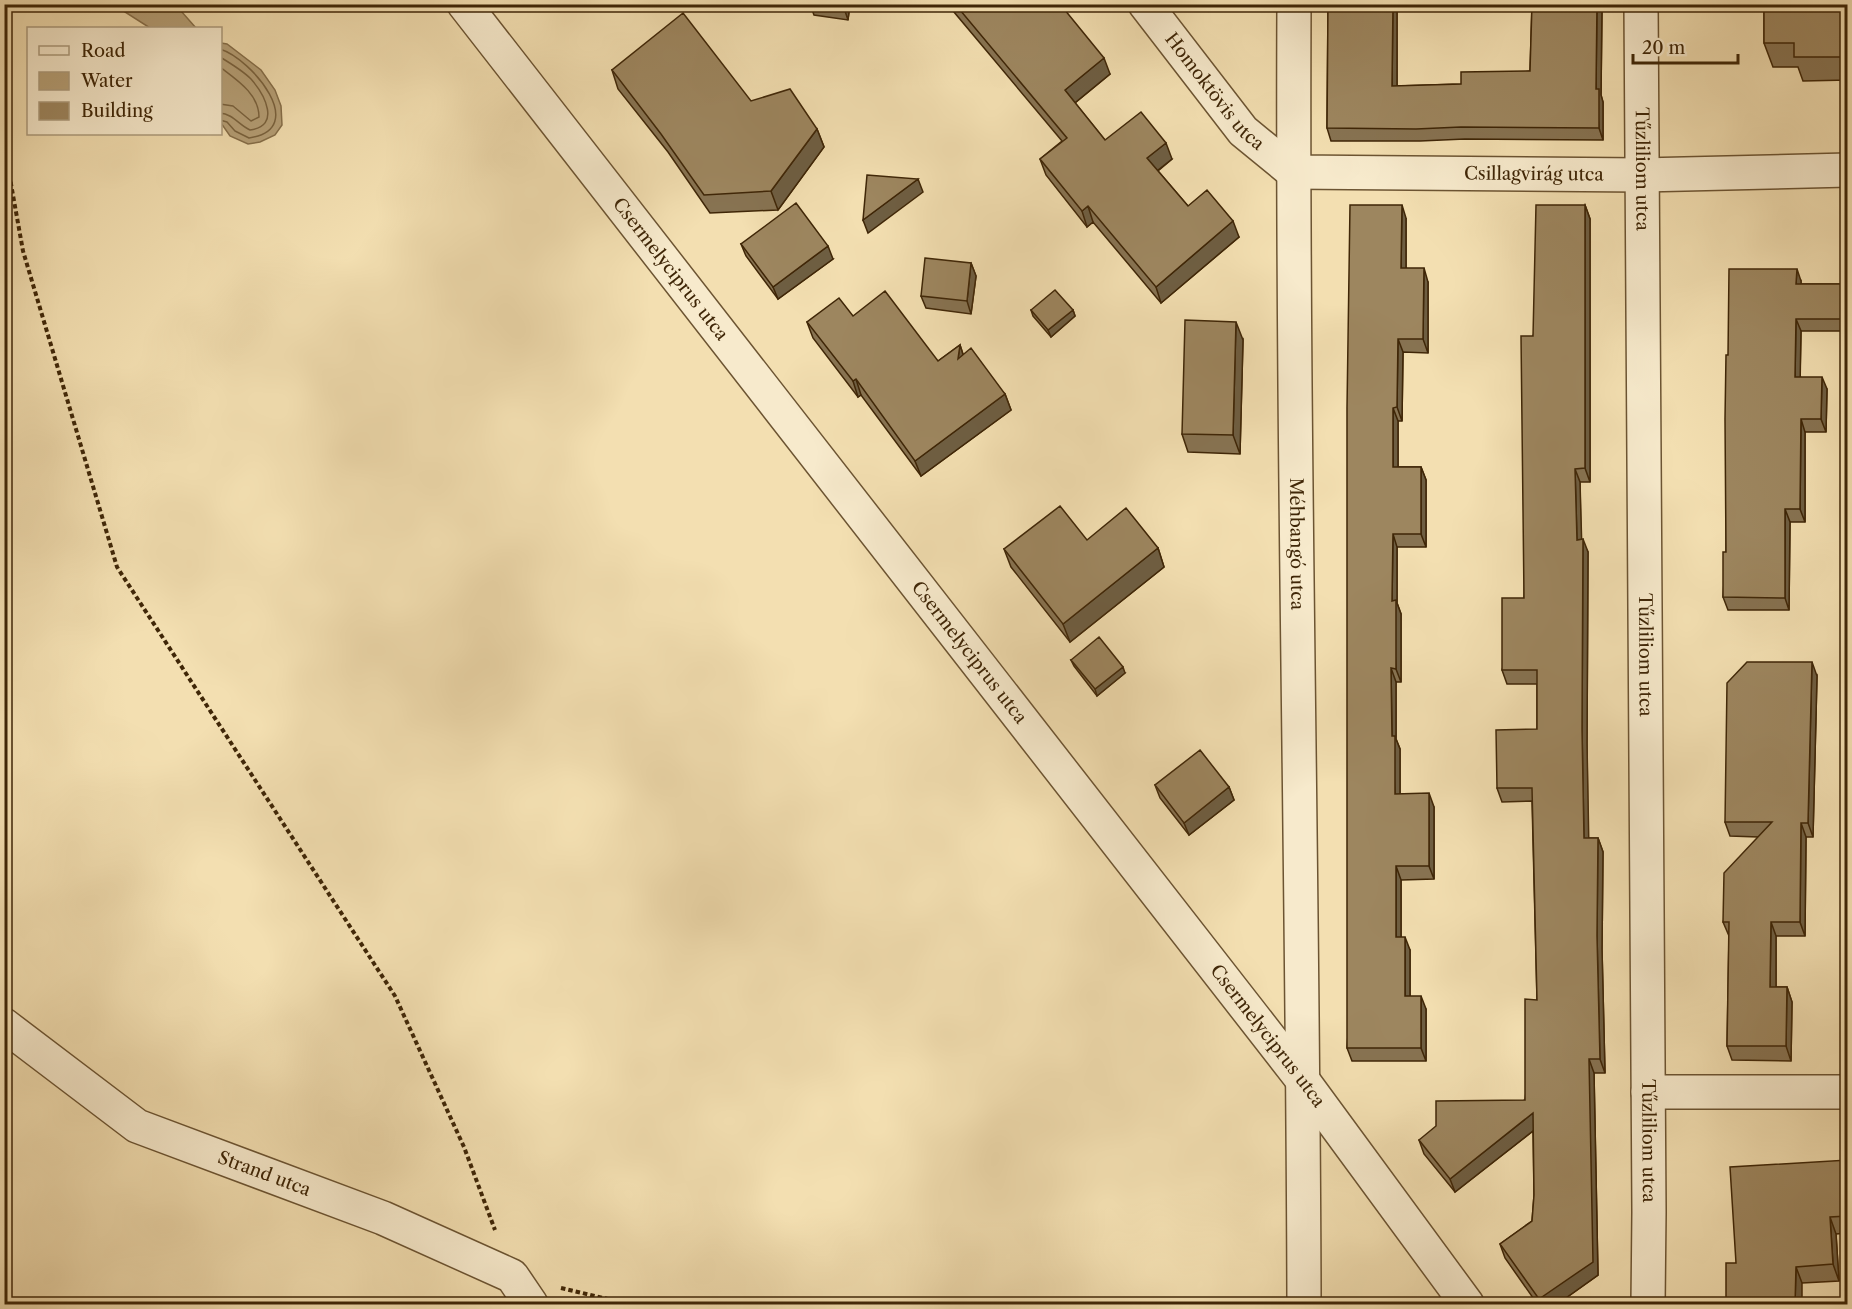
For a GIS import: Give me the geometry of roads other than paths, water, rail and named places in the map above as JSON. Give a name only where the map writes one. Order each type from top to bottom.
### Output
[{"type":"street","name":"Csermelyciprus utca","points":[[464,4],[1304,1082],[1467,1305]]},
{"type":"street","name":"Homoktövis utca","points":[[1145,4],[1243,131],[1293,172]]},
{"type":"street","name":"Méhbangó utca","points":[[1294,4],[1293,172],[1304,1082],[1304,1305]]},
{"type":"street","name":"Tűzliliom utca","points":[[1641,4],[1648,1305]]},
{"type":"street","name":"Csillagvirág utca","points":[[1293,172],[1642,175],[1848,170]]},
{"type":"street","name":"Strand utca","points":[[4,1025],[137,1126],[383,1218],[512,1276],[531,1305]]},
{"type":"street","points":[[1648,1092],[1848,1092]]},
{"type":"water","points":[[114,5],[180,5],[181,11],[195,27],[148,27]]},
{"type":"water","points":[[222,43],[227,44],[261,70],[275,90],[281,106],[282,125],[275,135],[260,142],[248,144],[230,136],[222,124]]}]
